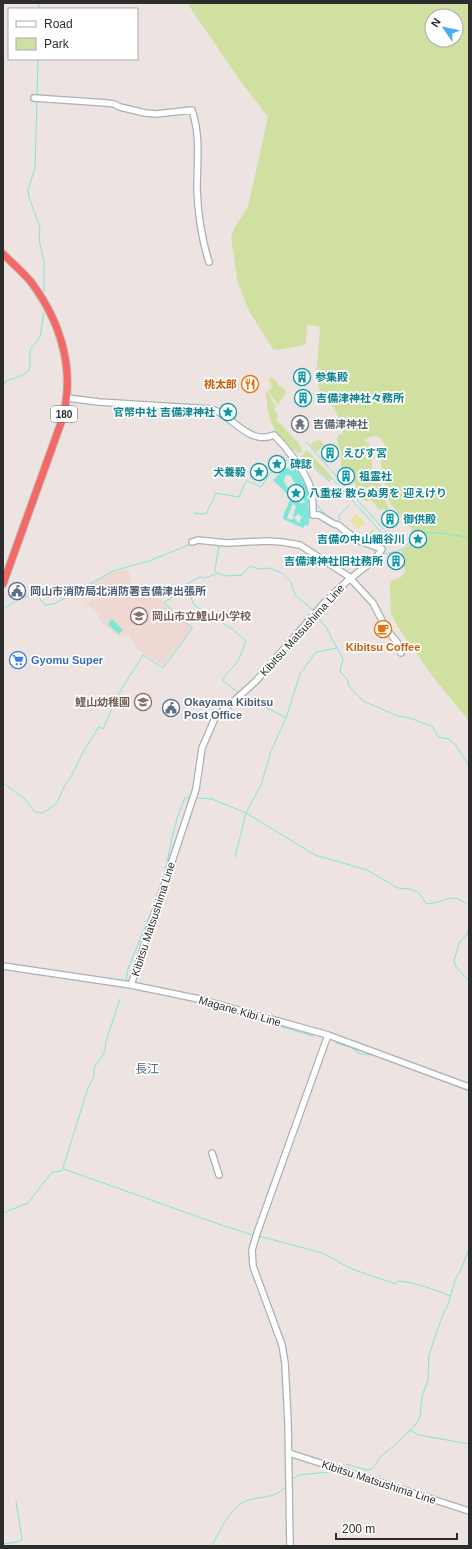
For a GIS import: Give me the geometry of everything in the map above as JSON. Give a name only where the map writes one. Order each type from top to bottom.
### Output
[{"type":"highway","name":"180","points":[[3,254],[30,282],[47,306],[54,320],[64,348],[67,398],[60,426],[3,584]]},
{"type":"main road","points":[[37,99],[107,103],[156,114],[192,110],[198,137],[197,190],[201,233],[209,262]]},
{"type":"main road","name":"Kibitsu Matsushima Line","points":[[67,398],[99,402],[212,409],[222,413],[240,429],[254,436],[266,438],[274,435],[289,451],[308,482],[311,492],[313,515],[318,515],[338,525],[357,540],[382,549],[375,559],[350,578],[314,613],[256,681],[218,714],[213,722],[202,748],[194,796],[131,985]]},
{"type":"main road","points":[[192,542],[198,540],[226,542],[268,541],[300,545],[350,578],[373,603],[401,653]]},
{"type":"main road","name":"Magane Kibi Line","points":[[3,966],[131,985],[199,999],[328,1035],[469,1087]]},
{"type":"main road","points":[[290,1546],[285,1358],[280,1338],[253,1266],[252,1250],[328,1035]]},
{"type":"main road","points":[[212,1153],[219,1175]]},
{"type":"main road","name":"Kibitsu Matsushima Line","points":[[288,1453],[469,1511]]},
{"type":"shaded area","name":"岡山市立鯉山小学校","points":[[128,569],[131,584],[137,584],[140,588],[146,584],[185,623],[192,628],[163,666],[138,650],[129,636],[119,637],[97,618],[101,614],[89,606],[84,606],[99,595],[92,584],[110,573]]},
{"type":"green space","points":[[187,3],[469,3],[469,721],[433,677],[398,627],[391,614],[390,584],[391,581],[401,577],[405,572],[405,556],[401,551],[408,546],[415,536],[410,527],[390,503],[387,496],[381,464],[385,445],[380,438],[375,435],[364,440],[369,443],[368,453],[371,456],[373,478],[378,478],[380,482],[385,501],[389,508],[387,511],[379,509],[370,499],[367,502],[364,500],[356,489],[354,478],[349,476],[341,466],[341,452],[337,439],[339,435],[343,434],[342,426],[334,408],[321,396],[316,378],[320,328],[318,326],[307,325],[306,343],[304,345],[277,350],[273,349],[249,311],[238,283],[231,237],[234,228],[248,207],[268,117],[241,82]]},
{"type":"green space","points":[[271,377],[277,381],[278,386],[282,387],[286,392],[278,405],[268,391],[272,388],[269,379]]},
{"type":"green space","points":[[267,391],[276,407],[274,410],[278,415],[276,419],[300,445],[302,450],[301,453],[295,451],[289,446],[276,431],[270,420]]},
{"type":"green space","points":[[320,440],[324,445],[316,452],[310,445]]},
{"type":"green space","points":[[307,450],[332,477],[329,480],[302,456]]},
{"type":"green space","points":[[357,514],[365,523],[358,529],[350,520]]},
{"type":"green space","points":[[373,529],[381,538],[373,543],[365,537]]},
{"type":"water","points":[[293,465],[295,466],[309,491],[308,505],[310,517],[308,526],[305,525],[303,528],[283,519],[290,500],[288,495],[273,480],[283,470]],"holes":[[[290,475],[296,485],[294,489],[287,487],[284,481],[285,476]],[[294,492],[299,493],[303,497],[305,503],[295,502],[292,497]],[[293,503],[296,506],[293,517],[298,514],[302,517],[299,523],[294,518],[291,520],[287,518]]]},
{"type":"water","points":[[112,619],[123,630],[119,634],[108,624]]},
{"type":"waterway","points":[[39,3],[39,8]]},
{"type":"waterway","points":[[37,97],[38,60]]},
{"type":"waterway","points":[[37,100],[35,168],[28,190],[40,228],[39,239],[44,263],[44,291]]},
{"type":"waterway","points":[[3,385],[6,381],[23,375],[29,370],[30,350],[40,337],[44,312]]},
{"type":"waterway","points":[[306,442],[394,541],[401,536]]},
{"type":"waterway","points":[[302,457],[329,481],[332,478],[391,543]]},
{"type":"waterway","points":[[194,513],[207,513],[215,493],[239,497],[246,481],[261,487],[277,466],[292,459]]},
{"type":"waterway","points":[[315,503],[329,518]]},
{"type":"waterway","points":[[340,523],[338,521],[340,519],[338,517],[349,505]]},
{"type":"waterway","points":[[381,554],[403,549],[414,536],[421,533],[442,533],[469,538]]},
{"type":"waterway","points":[[3,609],[21,598],[36,594],[45,605],[54,604],[113,571],[149,561],[191,544]]},
{"type":"waterway","points":[[219,545],[215,569],[216,573],[227,576],[242,575],[250,566],[260,569],[269,568],[282,573],[291,582],[295,595],[314,611]]},
{"type":"waterway","points":[[216,574],[205,578],[200,577],[185,585],[194,605],[232,629],[246,641],[237,662],[222,680],[239,693]]},
{"type":"waterway","points":[[3,783],[25,799],[35,812],[42,813],[54,806],[71,777],[83,752],[99,727],[103,729],[119,693],[143,655],[163,668],[192,629],[192,627],[183,621],[164,602],[174,596],[185,585]]},
{"type":"waterway","points":[[317,616],[327,629],[343,659],[340,670],[341,673],[347,679],[349,686],[363,701],[398,716],[410,718],[433,727],[438,737],[448,739],[456,745],[469,766]]},
{"type":"waterway","points":[[235,857],[246,813],[261,785],[271,751],[286,718],[300,674],[316,652],[337,648]]},
{"type":"waterway","points":[[244,696],[252,703],[263,706],[285,717]]},
{"type":"waterway","points":[[162,884],[177,819],[185,798],[191,798]]},
{"type":"waterway","points":[[196,798],[212,799],[246,813],[315,855],[367,870],[398,888],[410,889],[418,892],[427,904],[452,898],[469,905]]},
{"type":"waterway","points":[[126,980],[128,969],[157,898]]},
{"type":"waterway","points":[[469,928],[467,934],[459,943],[454,961],[456,967],[469,981]]},
{"type":"waterway","points":[[3,1213],[28,1203],[52,1172],[62,1171],[88,1088],[94,1076],[94,1068],[105,1051],[106,1041],[120,999]]},
{"type":"waterway","points":[[205,1004],[313,1036]]},
{"type":"waterway","points":[[336,1043],[350,1047],[361,1054],[374,1055],[469,1091]]},
{"type":"waterway","points":[[64,1169],[253,1235]]},
{"type":"waterway","points":[[259,1236],[322,1253],[352,1269],[396,1284],[398,1281],[411,1283],[450,1296]]},
{"type":"waterway","points":[[346,1464],[367,1470],[372,1469],[381,1456],[396,1444],[417,1423],[420,1416],[422,1396],[428,1380],[429,1355],[443,1314],[448,1305],[455,1280],[469,1249]]},
{"type":"waterway","points":[[410,1430],[419,1435],[469,1444]]},
{"type":"waterway","points":[[293,1479],[299,1475],[329,1472]]},
{"type":"waterway","points":[[212,1546],[226,1520],[236,1508],[246,1501],[271,1496],[280,1492],[284,1488]]},
{"type":"waterway","points":[[3,1544],[22,1540],[16,1501]]},
{"type":"place","name":"参集殿","points":[[302,377]]},
{"type":"place","name":"桃太郎","points":[[250,384]]},
{"type":"place","name":"吉備津神社々務所","points":[[303,398]]},
{"type":"place","name":"官幣中社 吉備津神社","points":[[228,412]]},
{"type":"place","name":"吉備津神社","points":[[300,424]]},
{"type":"place","name":"えびす宮","points":[[330,453]]},
{"type":"place","name":"碑誌","points":[[277,464]]},
{"type":"place","name":"犬養毅","points":[[259,472]]},
{"type":"place","name":"祖霊社","points":[[346,476]]},
{"type":"place","name":"八重桜 散らぬ男を 迎えけり","points":[[296,493]]},
{"type":"place","name":"御供殿","points":[[390,519]]},
{"type":"place","name":"吉備の中山細谷川","points":[[418,539]]},
{"type":"place","name":"吉備津神社旧社務所","points":[[396,561]]},
{"type":"place","name":"岡山市消防局北消防署吉備津出張所","points":[[17,591]]},
{"type":"place","name":"岡山市立鯉山小学校","points":[[139,616]]},
{"type":"place","name":"Kibitsu Coffee","points":[[383,629]]},
{"type":"place","name":"Gyomu Super","points":[[18,660]]},
{"type":"place","name":"鯉山幼稚園","points":[[143,702]]},
{"type":"place","name":"Okayama Kibitsu Post Office","points":[[171,708]]},
{"type":"district","name":"長江","points":[[147,1069]]}]
